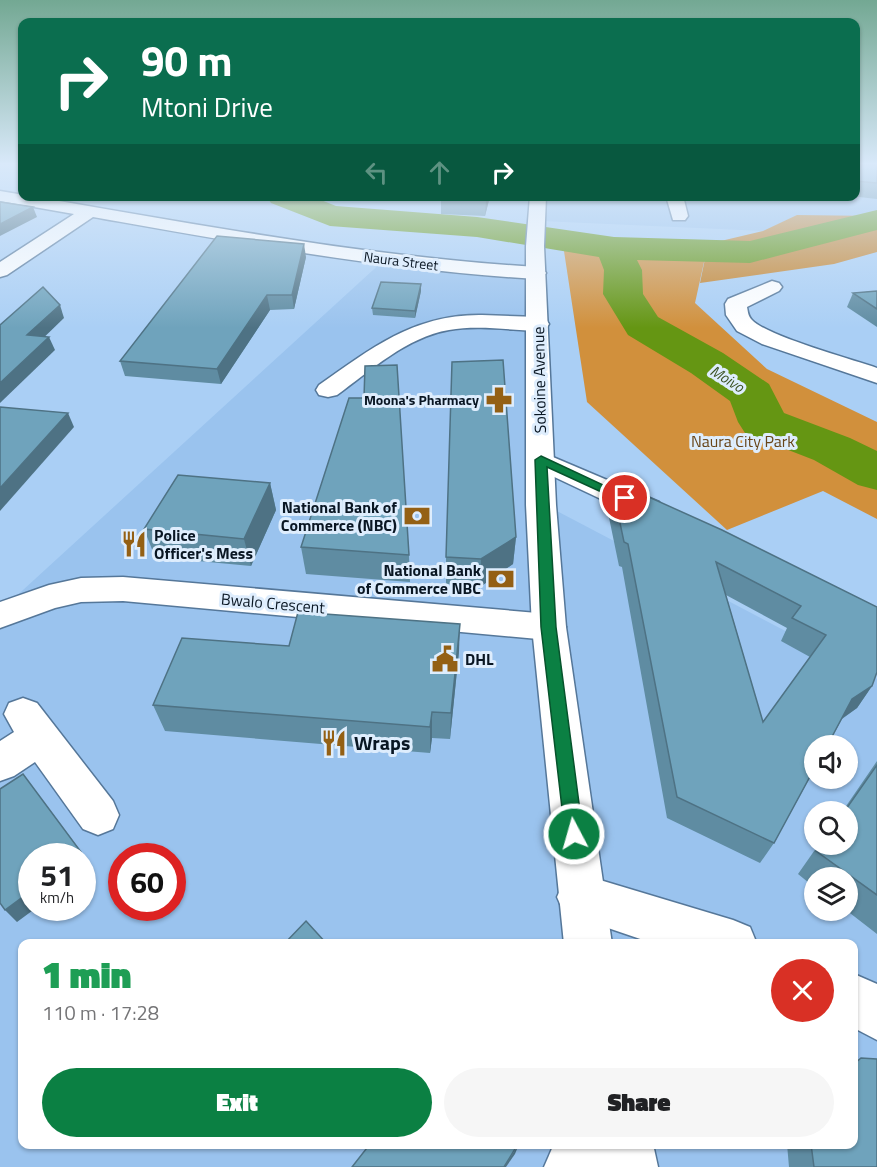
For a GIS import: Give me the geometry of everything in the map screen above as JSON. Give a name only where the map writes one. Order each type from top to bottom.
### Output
[{"type":"street","points":[[0,271],[77,219]]},
{"type":"street","name":"Naura Street","points":[[145,219],[354,256],[432,266],[536,252]]},
{"type":"street","name":"Sokoine Avenue","points":[[537,219],[537,324],[549,627],[580,897],[587,939]]},
{"type":"street","points":[[772,287],[736,304],[737,315],[745,326],[770,339],[877,376]]},
{"type":"street","points":[[328,390],[384,352],[428,328],[452,323],[537,324]]},
{"type":"street","points":[[541,460],[671,519]]},
{"type":"street","name":"Bwalo Crescent","points":[[0,615],[49,597],[81,590],[123,589],[549,627]]},
{"type":"street","points":[[0,763],[31,726],[98,815]]},
{"type":"street","points":[[580,897],[717,939]]},
{"type":"street","points":[[858,1002],[877,1014]]},
{"type":"street","points":[[858,1017],[877,1023]]},
{"type":"street","points":[[573,1167],[586,1149]]},
{"type":"street","points":[[626,1149],[629,1167]]},
{"type":"shaded area","points":[[788,219],[877,219],[877,252],[834,264],[700,283],[708,244],[763,231]]},
{"type":"shaded area","points":[[877,219],[877,236],[541,221]]},
{"type":"shaded area","points":[[384,260],[543,283],[555,510],[877,679],[877,1167],[0,1167],[0,611]]},
{"type":"green space","name":"Naura City Park","points":[[562,238],[708,244],[695,303],[767,369],[877,422],[877,519],[823,491],[727,530],[587,402]]},
{"type":"building","points":[[217,236],[304,244],[292,295],[267,295],[217,369],[120,361]]},
{"type":"building","points":[[381,282],[421,284],[415,311],[372,308]]},
{"type":"building","points":[[43,287],[60,305],[27,335],[49,337],[0,383],[0,325]]},
{"type":"building","points":[[877,291],[877,309],[853,293]]},
{"type":"building","points":[[503,360],[516,537],[481,559],[446,557],[452,362]]},
{"type":"building","points":[[397,365],[409,555],[301,547],[349,398],[364,398],[365,366]]},
{"type":"building","points":[[0,407],[68,413],[0,488]]},
{"type":"building","points":[[178,475],[270,483],[244,539],[144,529]]},
{"type":"building","points":[[611,480],[722,530],[877,607],[877,672],[872,686],[852,699],[833,735],[804,735],[804,788],[774,843],[677,797],[628,544],[624,542]],"holes":[[[716,562],[801,606],[792,618],[826,635],[763,722]]]},
{"type":"building","points":[[298,612],[460,624],[451,713],[432,712],[430,727],[153,705],[182,638],[289,646]]},
{"type":"building","points":[[877,765],[877,895],[858,881],[858,867],[838,867],[822,855],[858,855],[858,801],[852,801]]},
{"type":"building","points":[[23,774],[74,843],[18,843],[18,900],[5,910],[0,903],[0,789]]},
{"type":"building","points":[[306,921],[322,939],[289,939]]},
{"type":"building","points":[[861,1058],[877,1059],[877,1167],[814,1167],[812,1149],[858,1149],[858,1061]]},
{"type":"building","points":[[366,1149],[515,1149],[504,1167],[352,1167]]},
{"type":"waterway","points":[[376,219],[477,227],[614,248]]},
{"type":"waterway","points":[[614,248],[750,252],[877,220]]},
{"type":"waterway","name":"Moivo","points":[[614,248],[623,270],[623,294],[643,326],[707,363],[752,394],[763,422],[832,449],[877,473]]},
{"type":"place","name":"Moona's Pharmacy","points":[[499,400]]},
{"type":"place","name":"National Bank of Commerce (NBC)","points":[[417,516]]},
{"type":"place","name":"Police Officer's Mess","points":[[134,544]]},
{"type":"place","name":"National Bank of Commerce NBC","points":[[501,579]]},
{"type":"place","name":"DHL","points":[[445,659]]},
{"type":"place","name":"Wraps","points":[[334,743]]},
{"type":"route","points":[[574,834],[549,627],[541,505],[541,460],[625,498]]}]
